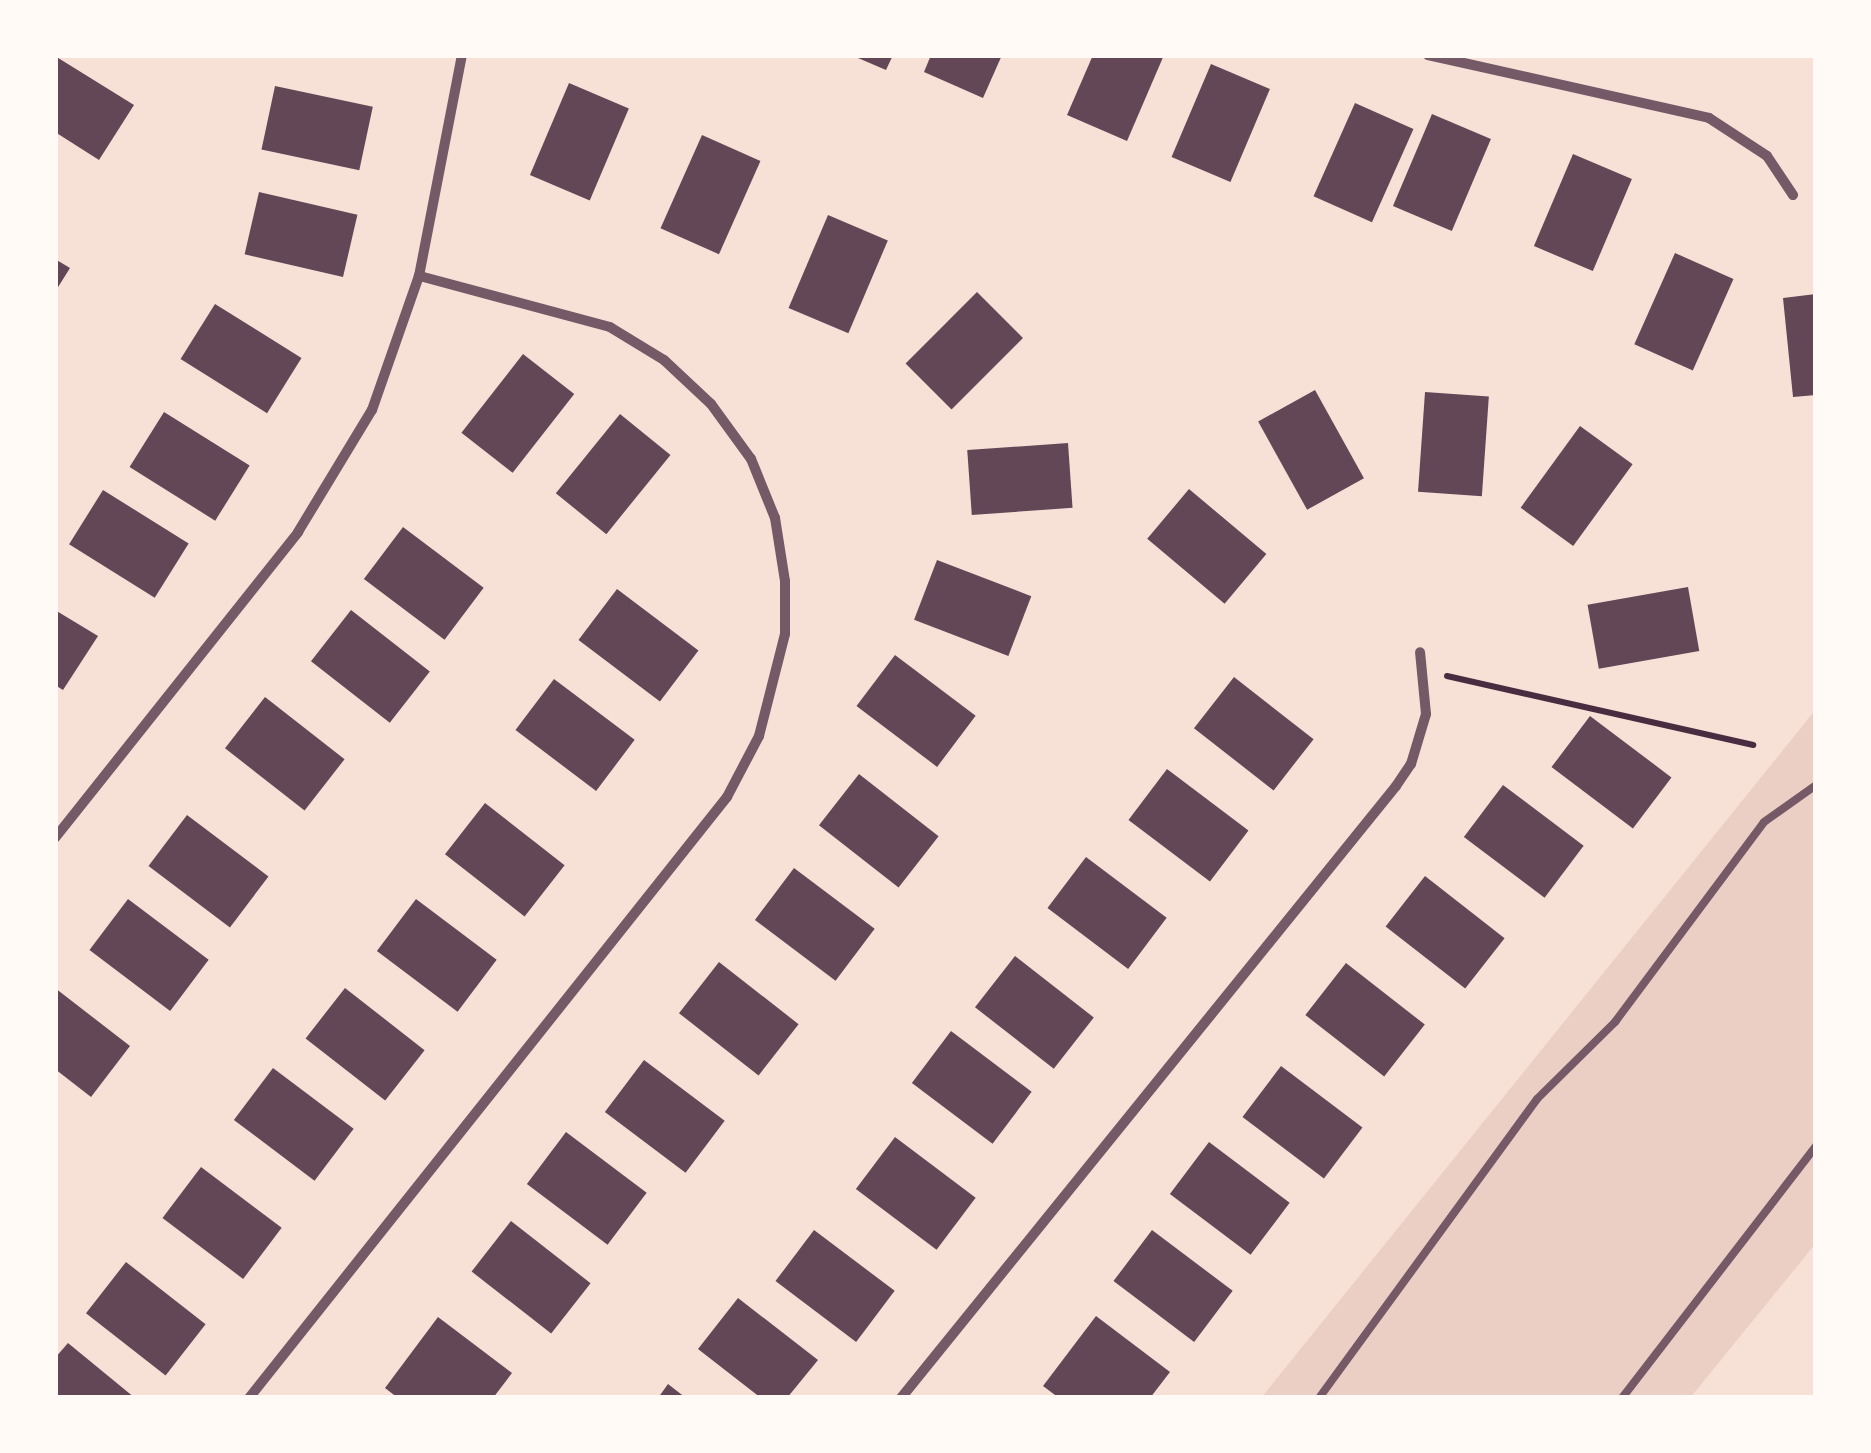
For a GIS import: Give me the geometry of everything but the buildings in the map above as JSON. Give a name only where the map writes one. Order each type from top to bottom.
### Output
[{"type":"street","points":[[55,838],[338,473],[399,344],[419,276],[462,55]]},
{"type":"street","points":[[1428,55],[1709,118],[1759,148],[1792,194]]},
{"type":"street","points":[[249,1398],[727,797],[759,736],[785,634],[775,518],[751,459],[699,393],[664,360],[610,327],[419,276]]},
{"type":"street","points":[[901,1398],[1396,786],[1420,740],[1426,672],[1420,652]]},
{"type":"lane","points":[[1319,1398],[1537,1100],[1616,1022],[1764,822],[1816,785]]},
{"type":"lane","points":[[1622,1398],[1816,1146]]},
{"type":"path","points":[[1426,672],[1753,745]]},
{"type":"shaded area","points":[[1816,709],[1816,1243],[1690,1398],[1261,1398]]}]
